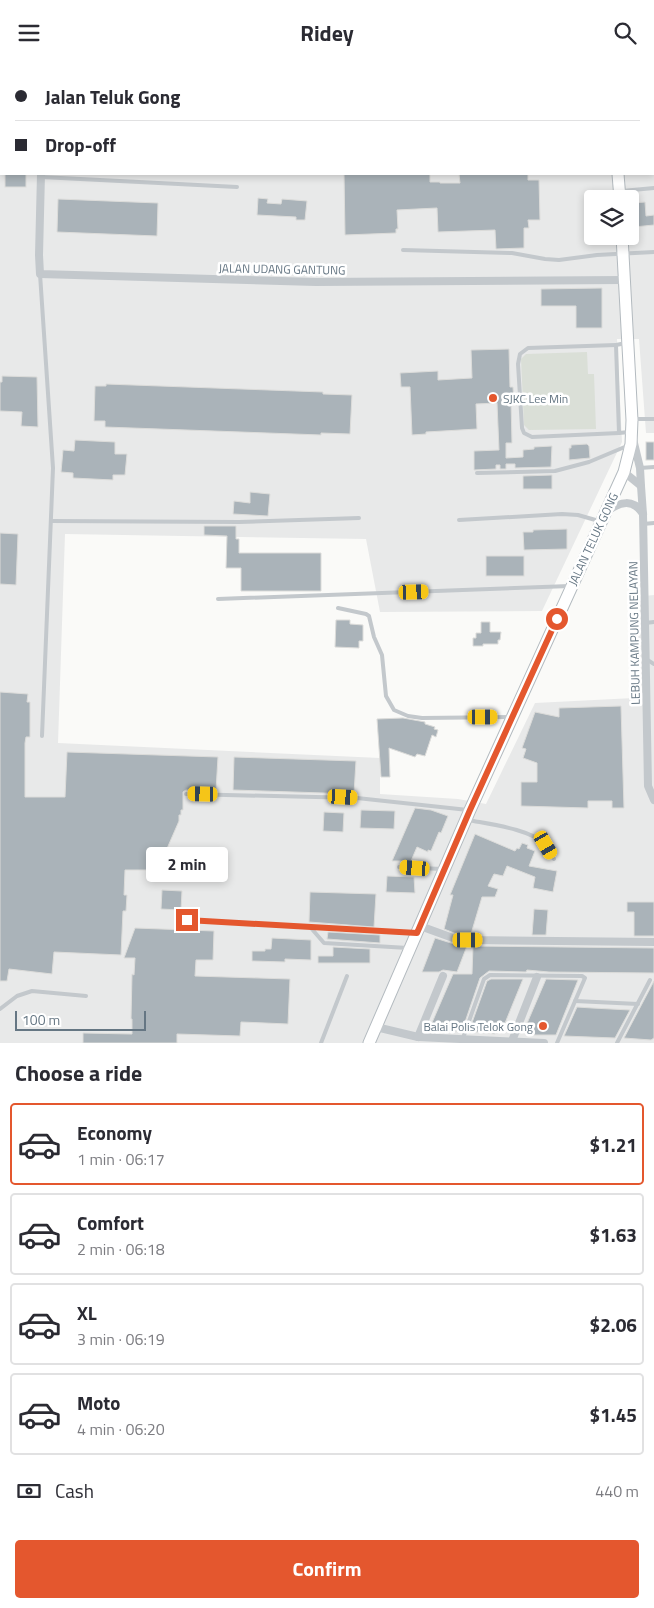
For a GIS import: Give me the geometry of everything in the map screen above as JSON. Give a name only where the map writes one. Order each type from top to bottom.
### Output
[{"type":"street","points":[[40,274],[41,175]]},
{"type":"street","points":[[618,175],[619,190]]},
{"type":"street","name":"JALAN TELUK GONG","points":[[369,1043],[468,815],[624,472],[632,437],[632,419],[622,344],[622,245]]},
{"type":"street","name":"JALAN UDANG GANTUNG","points":[[40,274],[316,281],[623,281]]},
{"type":"street","name":"LEBUH KAMPUNG NELAYAN","points":[[632,437],[640,468],[643,514],[648,786],[654,800]]},
{"type":"street","points":[[624,472],[641,486]]},
{"type":"street","points":[[604,517],[620,503],[628,502],[636,505],[643,514]]},
{"type":"street","points":[[418,929],[468,940],[654,942]]},
{"type":"street","points":[[418,1037],[443,976]]},
{"type":"street","points":[[512,1041],[537,977]]},
{"type":"street","points":[[376,1027],[418,1037],[544,1043]]},
{"type":"lane","points":[[41,175],[237,187]]},
{"type":"lane","points":[[639,191],[654,188]]},
{"type":"lane","points":[[402,250],[512,253],[559,260],[622,253],[654,253]]},
{"type":"lane","points":[[40,274],[52,447],[51,521],[42,736]]},
{"type":"lane","points":[[619,433],[622,344],[526,348],[520,353],[518,365],[522,428],[526,435],[532,437],[619,433],[632,437]]},
{"type":"lane","points":[[632,419],[654,419]]},
{"type":"lane","points":[[477,473],[555,471],[589,462],[632,437]]},
{"type":"lane","points":[[640,468],[654,467]]},
{"type":"lane","points":[[459,520],[562,514],[604,517]]},
{"type":"lane","points":[[51,521],[240,522],[359,518]]},
{"type":"lane","points":[[643,524],[654,523]]},
{"type":"lane","points":[[218,599],[572,586]]},
{"type":"lane","points":[[338,608],[368,616],[382,655],[386,696],[391,707],[397,712],[422,718],[512,717]]},
{"type":"lane","points":[[645,623],[654,622]]},
{"type":"lane","points":[[646,659],[654,664]]},
{"type":"lane","points":[[186,794],[357,798],[443,806],[490,824],[534,837],[546,845],[554,859]]},
{"type":"lane","points":[[399,867],[444,869]]},
{"type":"lane","points":[[187,920],[312,928],[418,929]]},
{"type":"lane","points":[[312,928],[324,943],[410,949]]},
{"type":"lane","points":[[463,1039],[484,979],[490,975],[582,976],[585,978],[557,1043]]},
{"type":"lane","points":[[321,1043],[347,976]]},
{"type":"lane","points":[[617,1043],[650,980]]},
{"type":"lane","points":[[0,1009],[17,995],[32,991],[86,996]]},
{"type":"lane","points":[[575,1001],[638,1004]]},
{"type":"shaded area","points":[[0,175],[654,175],[654,433],[646,433],[639,339],[617,339],[622,442],[542,611],[380,612],[366,539],[65,534],[58,743],[380,758],[380,794],[458,799],[486,804],[535,703],[634,698],[634,597],[654,595],[654,1043],[0,1043]]},
{"type":"shaded area","points":[[587,352],[588,374],[594,374],[596,429],[529,430],[524,425],[521,359],[526,354]]},
{"type":"building","points":[[5,175],[26,175],[26,187],[5,187]]},
{"type":"building","points":[[344,175],[430,175],[430,182],[440,183],[460,183],[459,175],[528,175],[528,180],[539,180],[540,220],[528,220],[529,228],[524,228],[524,248],[496,249],[495,230],[438,232],[437,208],[397,210],[398,229],[396,229],[396,233],[345,235]]},
{"type":"building","points":[[258,198],[268,199],[267,203],[281,204],[282,199],[307,201],[305,220],[296,220],[296,217],[257,215]]},
{"type":"building","points":[[58,199],[158,203],[157,236],[57,232]]},
{"type":"building","points":[[645,202],[646,216],[654,215],[654,225],[639,226],[639,203]]},
{"type":"building","points":[[602,288],[602,328],[576,328],[576,306],[541,306],[541,289]]},
{"type":"building","points":[[509,349],[510,387],[513,387],[514,402],[511,402],[512,443],[506,443],[506,458],[523,457],[523,450],[534,449],[534,447],[552,446],[551,467],[515,468],[515,464],[506,464],[506,469],[500,469],[500,465],[496,465],[496,469],[474,470],[474,451],[499,450],[497,403],[476,404],[477,429],[426,432],[426,434],[412,435],[410,387],[401,387],[400,373],[438,371],[438,380],[472,378],[471,350]]},
{"type":"building","points":[[2,376],[37,377],[38,427],[21,426],[22,412],[0,411],[0,382],[2,382]]},
{"type":"building","points":[[106,384],[323,392],[323,394],[352,395],[350,434],[321,433],[321,435],[105,427],[105,421],[94,421],[95,386],[106,386]]},
{"type":"building","points":[[75,440],[115,442],[115,454],[127,454],[125,475],[113,475],[113,480],[73,478],[73,473],[61,472],[63,450],[74,451]]},
{"type":"building","points":[[646,442],[654,442],[654,460],[646,460]]},
{"type":"building","points":[[587,444],[589,446],[590,458],[569,460],[569,448],[571,448],[571,445]]},
{"type":"building","points":[[552,475],[552,489],[523,489],[523,476]]},
{"type":"building","points":[[250,492],[270,494],[268,516],[233,514],[234,501],[250,503]]},
{"type":"building","points":[[204,526],[236,526],[236,539],[239,539],[239,553],[321,553],[321,591],[241,591],[241,568],[226,568],[227,536],[204,535]]},
{"type":"building","points":[[567,529],[567,549],[524,550],[523,532]]},
{"type":"building","points":[[0,533],[18,534],[16,585],[0,584]]},
{"type":"building","points":[[486,556],[524,556],[524,576],[486,576]]},
{"type":"building","points":[[336,620],[350,620],[350,624],[363,625],[363,641],[359,641],[359,648],[335,647]]},
{"type":"building","points":[[481,622],[490,622],[490,632],[501,632],[498,644],[473,646],[473,638],[476,638],[476,633],[481,633]]},
{"type":"building","points":[[0,692],[28,694],[27,702],[30,702],[30,737],[26,737],[25,743],[25,797],[65,797],[67,752],[218,757],[216,791],[186,790],[183,792],[183,810],[181,810],[179,821],[162,860],[148,860],[148,870],[125,870],[124,895],[127,895],[126,911],[123,911],[121,955],[54,952],[52,974],[9,969],[7,981],[0,981]]},
{"type":"building","points":[[621,706],[624,808],[612,808],[612,801],[588,801],[588,808],[521,806],[521,782],[537,782],[537,763],[523,758],[526,749],[522,748],[535,712],[559,717],[559,708]]},
{"type":"building","points":[[403,718],[425,722],[425,724],[435,727],[434,729],[438,730],[436,737],[432,735],[425,756],[417,754],[415,757],[389,748],[390,777],[381,777],[377,719]]},
{"type":"building","points":[[234,757],[356,761],[354,794],[233,790]]},
{"type":"building","points":[[415,808],[431,810],[448,816],[431,851],[428,850],[428,852],[417,847],[411,861],[392,861]]},
{"type":"building","points":[[361,810],[395,811],[394,829],[360,828]]},
{"type":"building","points":[[324,812],[344,813],[343,832],[323,831]]},
{"type":"building","points":[[475,834],[515,851],[517,848],[519,849],[522,843],[528,845],[527,848],[535,851],[529,866],[557,871],[553,892],[533,888],[535,877],[507,866],[503,876],[494,874],[488,886],[498,889],[495,897],[482,897],[471,934],[454,933],[444,929],[453,895],[450,895]]},
{"type":"building","points":[[387,876],[414,877],[415,893],[386,892]]},
{"type":"building","points":[[162,890],[182,891],[181,910],[161,909]]},
{"type":"building","points":[[310,892],[376,894],[374,927],[309,922]]},
{"type":"building","points":[[627,902],[654,902],[654,936],[634,936],[634,912],[627,912]]},
{"type":"building","points":[[534,909],[548,910],[546,935],[532,935]]},
{"type":"building","points":[[135,928],[214,931],[213,960],[196,960],[195,976],[290,979],[288,1024],[241,1022],[240,1036],[177,1034],[177,1043],[83,1043],[83,1033],[132,1034],[132,974],[134,975],[135,958],[124,958]]},
{"type":"building","points":[[328,932],[380,935],[380,943],[327,939]]},
{"type":"building","points":[[272,938],[311,940],[311,960],[285,959],[285,962],[252,961],[252,951],[271,949]]},
{"type":"building","points":[[435,938],[467,946],[457,972],[443,970],[439,972],[422,972]]},
{"type":"building","points":[[473,946],[654,948],[654,973],[489,971],[480,978],[462,1031],[435,1031],[431,1025],[453,974],[472,974]]},
{"type":"building","points":[[333,947],[370,949],[370,963],[318,963],[318,956],[333,956]]},
{"type":"building","points":[[491,979],[523,979],[503,1028],[495,1034],[469,1031],[487,981]]},
{"type":"building","points":[[546,979],[578,980],[556,1035],[529,1035],[525,1028]]},
{"type":"building","points":[[654,981],[654,1038],[651,1040],[624,1038]]},
{"type":"building","points":[[577,1007],[630,1010],[615,1038],[564,1036]]},
{"type":"place","name":"SJKC Lee Min","points":[[493,398]]},
{"type":"place","name":"Balai Polis Telok Gong","points":[[543,1026]]},
{"type":"route","points":[[187,920],[417,933],[470,810],[557,619]]}]
